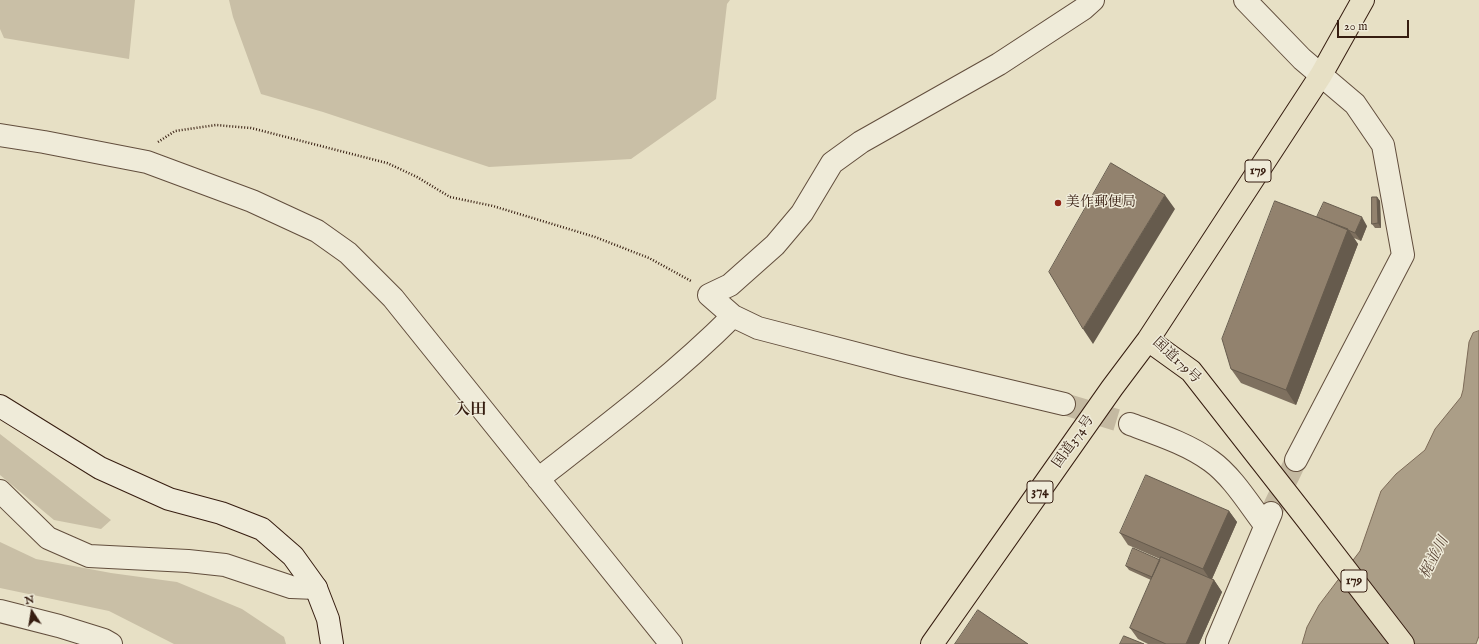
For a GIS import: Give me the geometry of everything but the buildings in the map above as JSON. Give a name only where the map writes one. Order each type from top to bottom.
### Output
[{"type":"highway","name":"国道179号","points":[[1363,0],[1321,75],[1148,340],[1191,371],[1403,644]]},
{"type":"highway","name":"国道374号","points":[[932,644],[1112,388],[1148,340]]},
{"type":"street","points":[[1064,404],[904,366],[758,328],[733,316],[709,295],[730,285],[775,245],[802,212],[832,163],[861,142],[999,64],[1082,9],[1093,0]]},
{"type":"street","points":[[1245,0],[1302,59],[1354,104],[1383,145],[1404,255],[1296,460]]},
{"type":"street","points":[[0,136],[44,142],[147,162],[252,202],[317,231],[348,253],[393,298],[671,644]]},
{"type":"street","points":[[538,479],[666,379],[707,343],[733,316]]},
{"type":"street","points":[[0,406],[100,468],[169,499],[221,513],[262,529],[293,556],[316,588],[328,618],[332,644]]},
{"type":"street","points":[[1130,424],[1176,442],[1211,461],[1268,519],[1217,644]]},
{"type":"street","points":[[0,491],[48,538],[89,556],[225,565],[291,587],[316,588]]},
{"type":"street","points":[[0,611],[67,628],[104,640],[111,644]]},
{"type":"path","points":[[147,162],[152,145],[175,131],[216,125],[251,128],[387,163],[417,177],[450,197],[493,206],[595,237],[649,258],[688,278],[709,295]]},
{"type":"shaded area","points":[[0,0],[135,0],[129,59],[4,38],[0,29]]},
{"type":"shaded area","points":[[229,0],[730,0],[727,4],[716,99],[631,159],[489,167],[323,112],[261,94],[233,17]]},
{"type":"shaded area","points":[[0,434],[111,520],[101,529],[54,520],[0,475]]},
{"type":"shaded area","points":[[0,542],[36,559],[111,573],[177,582],[242,609],[284,637],[286,644],[174,644],[109,611],[0,588]]},
{"type":"water","name":"梶並川","points":[[1479,331],[1479,636],[1476,644],[1302,644],[1307,627],[1319,605],[1360,551],[1381,491],[1396,474],[1425,450],[1435,429],[1461,397],[1469,342],[1473,333]]},
{"type":"tunnel","points":[[1064,404],[1130,424]]},
{"type":"tunnel","points":[[1271,513],[1296,460]]},
{"type":"place","name":"美作郵便局","points":[[1058,203]]},
{"type":"district","name":"入田","points":[[470,411]]}]
